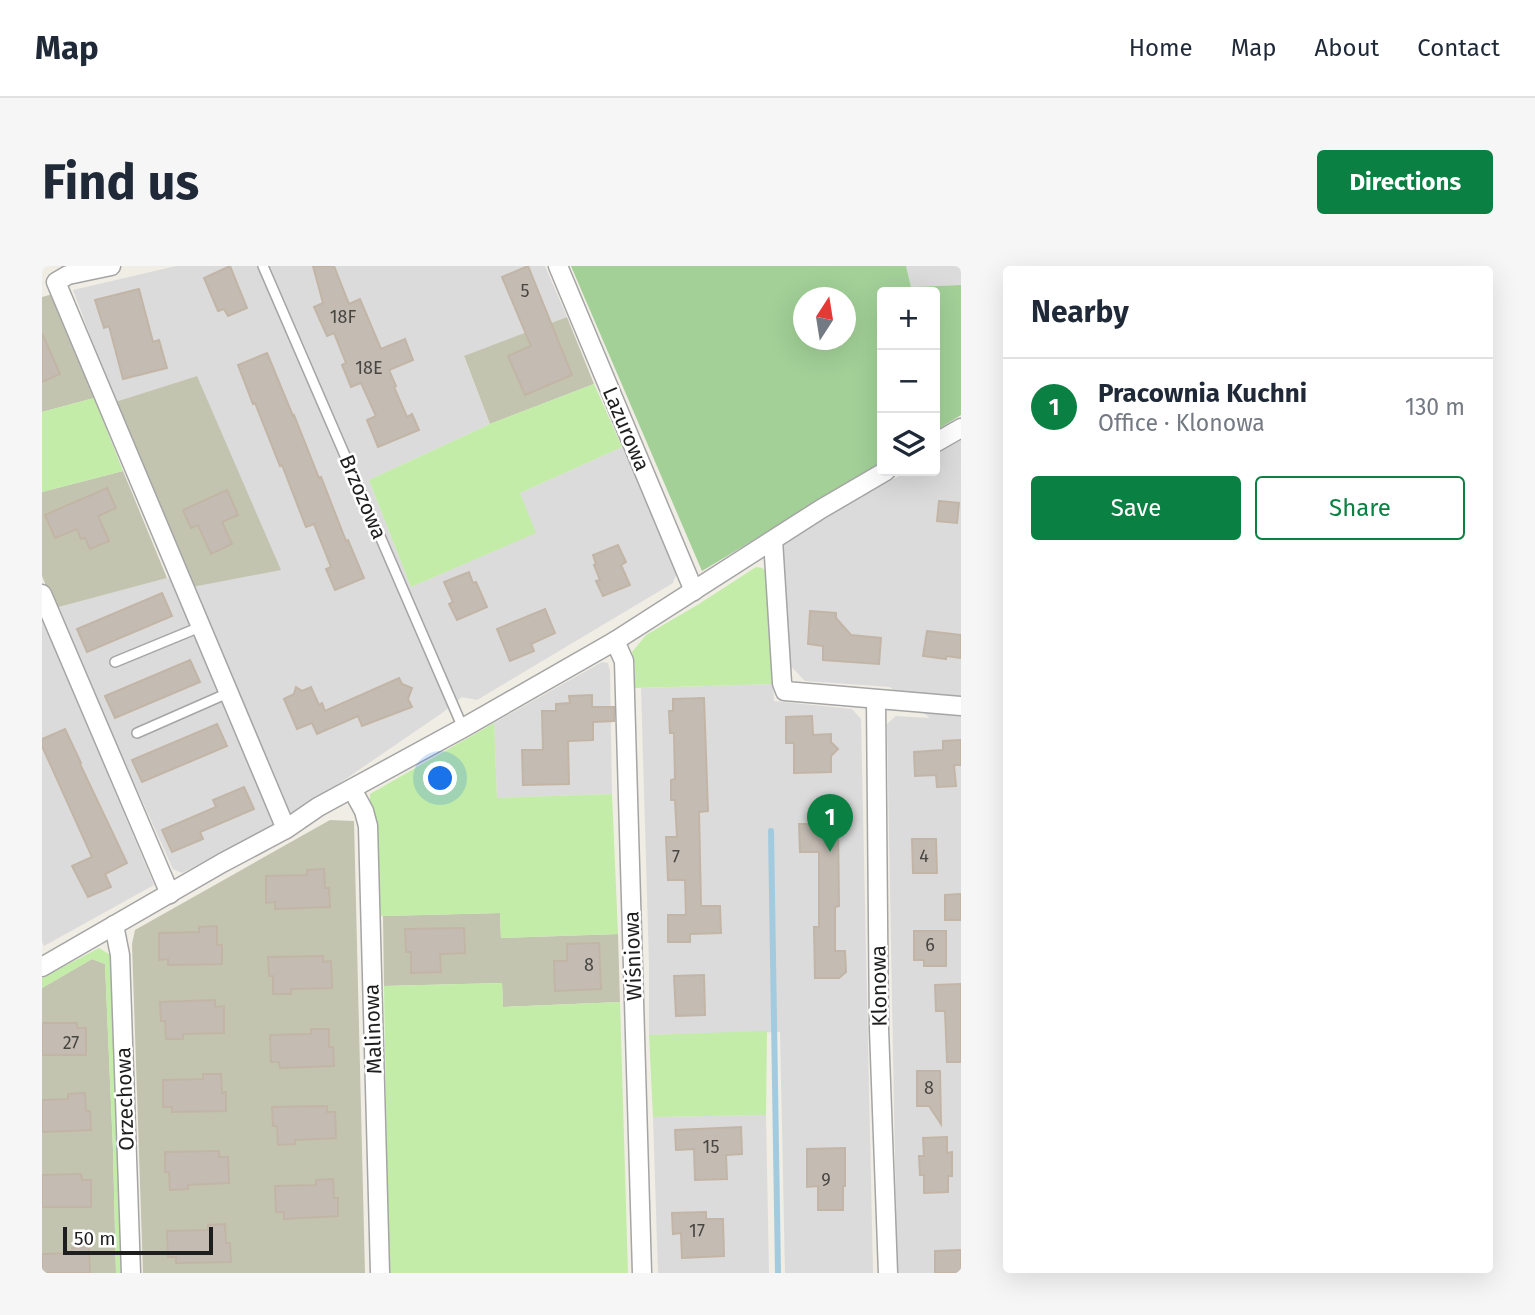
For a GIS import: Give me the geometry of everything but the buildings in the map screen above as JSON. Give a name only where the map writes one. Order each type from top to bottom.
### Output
[{"type":"street","points":[[111,266],[68,275],[56,282],[286,829]]},
{"type":"street","name":"Lazurowa","points":[[558,266],[694,592]]},
{"type":"street","points":[[940,440],[961,428]]},
{"type":"street","points":[[42,967],[286,829],[318,807],[615,641],[821,509],[877,476]]},
{"type":"street","points":[[774,540],[782,683],[785,691],[961,706]]},
{"type":"street","points":[[42,594],[170,894]]},
{"type":"street","name":"Wiśniowa","points":[[615,641],[624,661],[642,1273]]},
{"type":"street","name":"Klonowa","points":[[876,699],[879,1029],[888,1273]]},
{"type":"street","name":"Malinowa","points":[[352,789],[364,811],[368,827],[380,1273]]},
{"type":"street","name":"Orzechowa","points":[[114,925],[120,955],[131,1273]]},
{"type":"lane","name":"Brzozowa","points":[[263,266],[463,727]]},
{"type":"lane","points":[[115,662],[200,627]]},
{"type":"lane","points":[[137,733],[228,693]]},
{"type":"shaded area","points":[[176,266],[545,266],[567,317],[464,357],[490,424],[369,480],[411,587],[535,533],[520,493],[622,447],[677,572],[673,583],[477,700],[462,697],[293,815],[182,873],[173,869],[55,608],[167,578],[192,587],[197,376],[115,402],[73,290]]},
{"type":"shaded area","points":[[906,266],[961,266],[961,285],[911,287]]},
{"type":"shaded area","points":[[53,294],[94,398],[42,412],[42,297]]},
{"type":"shaded area","points":[[567,317],[594,384],[490,424],[464,356]]},
{"type":"shaded area","points":[[197,376],[281,570],[192,587],[115,402]]},
{"type":"shaded area","points":[[961,440],[961,1273],[897,1273],[887,724],[896,716],[930,718],[890,687],[805,681],[788,663],[782,541],[899,476],[940,476],[940,452]]},
{"type":"shaded area","points":[[123,471],[167,578],[55,608],[42,576],[42,492]]},
{"type":"shaded area","points":[[42,618],[154,885],[44,946],[42,942]]},
{"type":"shaded area","points":[[602,662],[608,663],[610,671],[612,794],[497,798],[494,723]]},
{"type":"shaded area","points":[[773,684],[774,701],[852,709],[861,719],[873,1273],[785,1273],[780,1032],[649,1035],[641,688]]},
{"type":"shaded area","points":[[330,820],[354,821],[365,1273],[143,1273],[132,944],[135,930]]},
{"type":"shaded area","points":[[500,913],[501,938],[618,934],[620,1002],[503,1007],[502,983],[384,986],[383,916]]},
{"type":"shaded area","points":[[92,959],[105,964],[116,1273],[42,1273],[42,988]]},
{"type":"shaded area","points":[[766,1115],[769,1273],[658,1273],[653,1117]]},
{"type":"green space","points":[[571,266],[906,266],[911,287],[877,287],[877,466],[702,571]]},
{"type":"green space","points":[[961,285],[961,415],[940,428],[940,287],[911,287]]},
{"type":"green space","points":[[594,384],[622,447],[520,493],[536,533],[411,587],[369,480],[490,424]]},
{"type":"green space","points":[[94,398],[123,471],[42,492],[42,412]]},
{"type":"green space","points":[[756,567],[769,574],[773,684],[635,688],[632,652],[646,635]]},
{"type":"green space","points":[[494,723],[497,798],[612,794],[618,934],[501,938],[500,913],[378,915],[370,794]]},
{"type":"green space","points":[[99,948],[112,956],[122,1273],[116,1273],[105,964],[92,959],[42,988],[42,978]]},
{"type":"green space","points":[[502,983],[503,1007],[620,1002],[628,1273],[389,1273],[384,986]]},
{"type":"green space","points":[[767,1031],[766,1115],[653,1117],[649,1035]]},
{"type":"waterway","points":[[771,831],[778,1273]]},
{"type":"place","name":"Pracownia Kuchni","points":[[830,852]]}]
